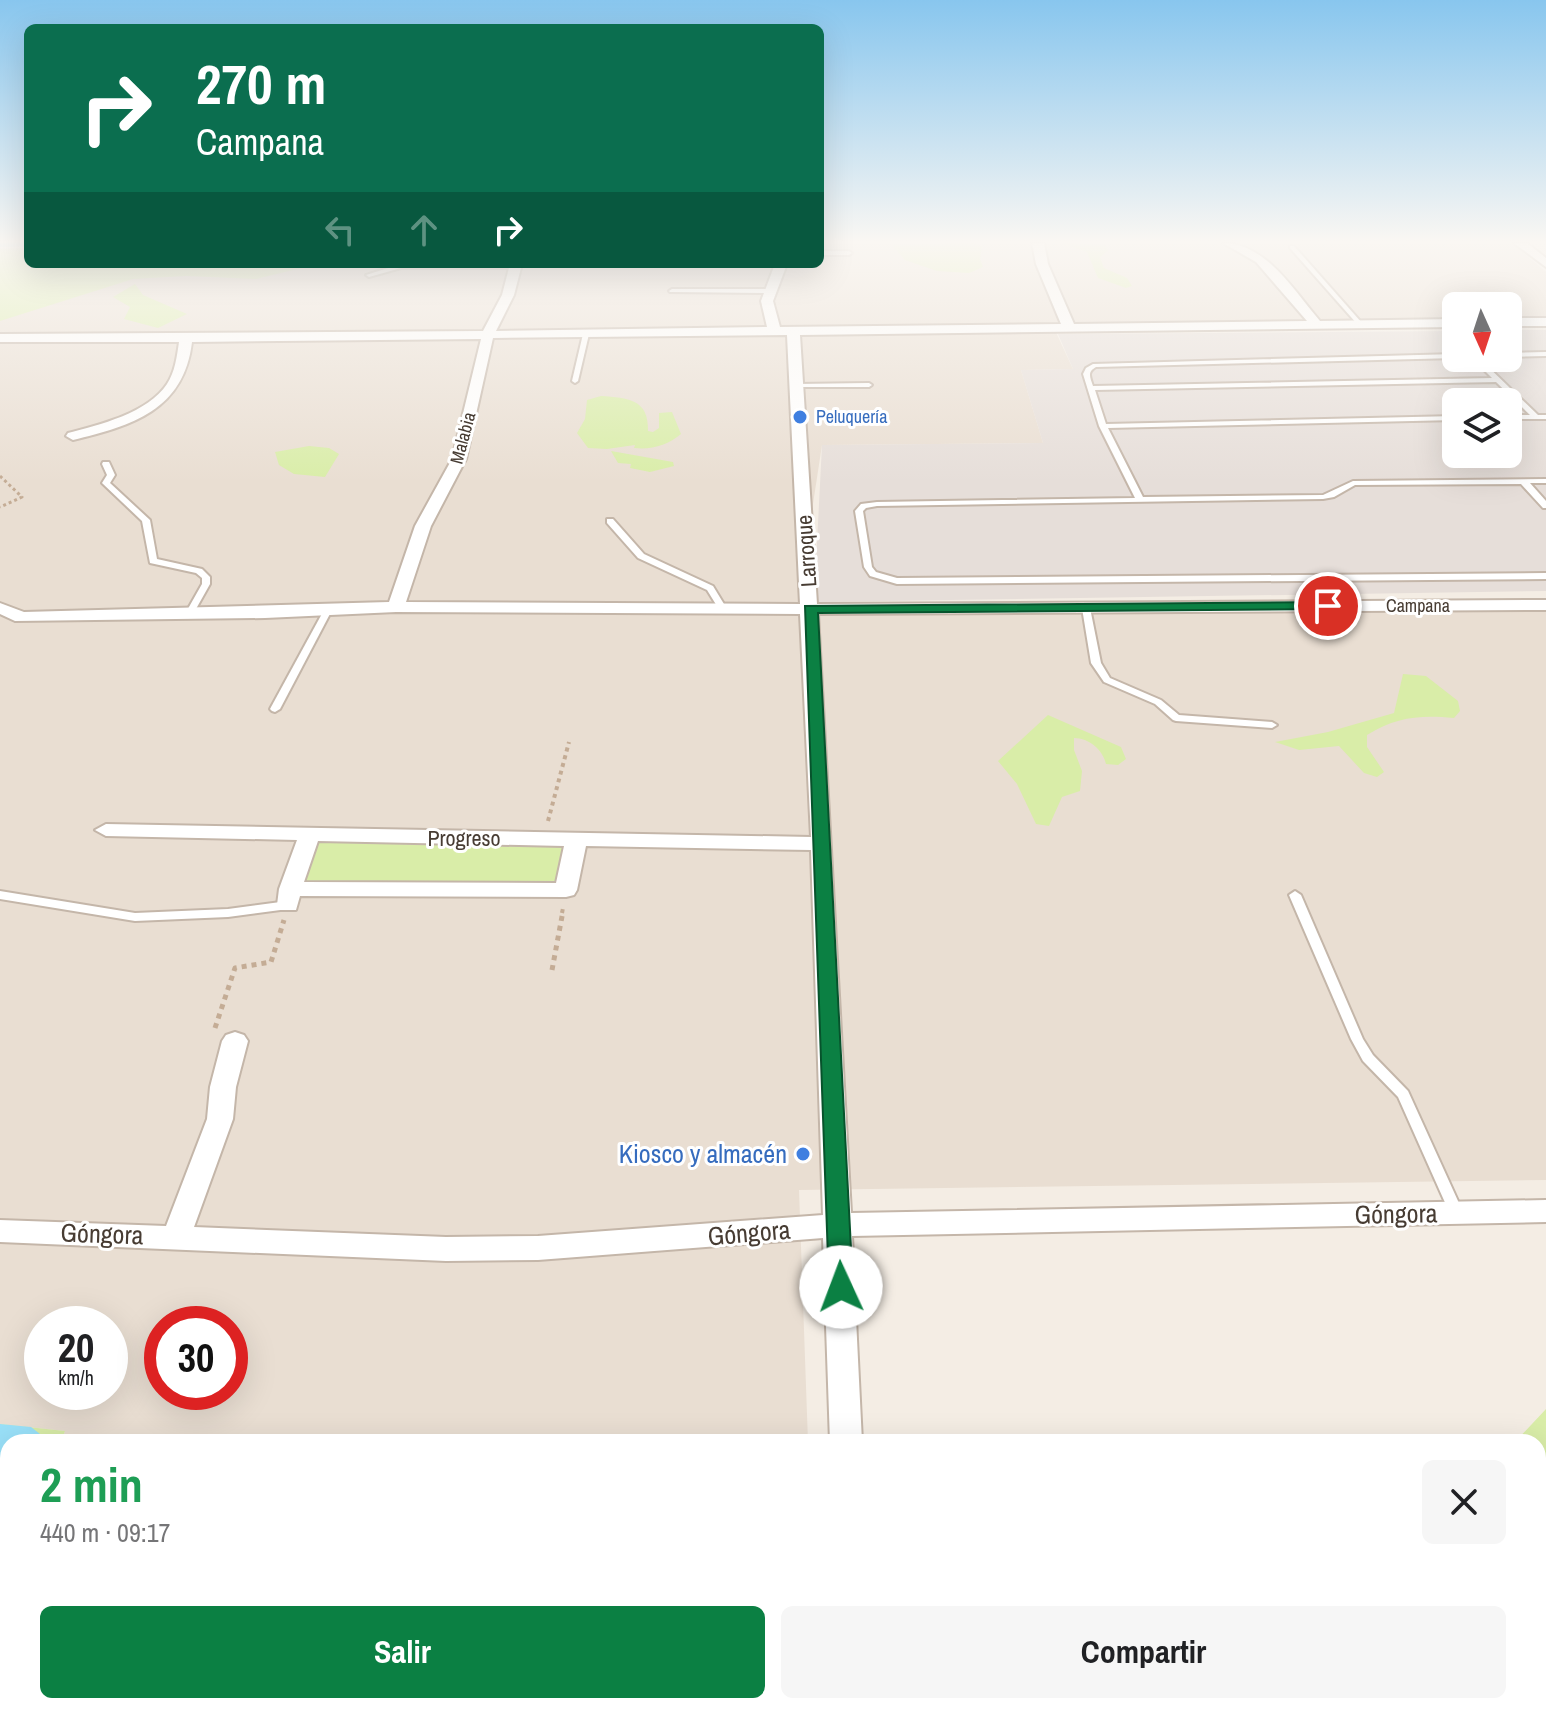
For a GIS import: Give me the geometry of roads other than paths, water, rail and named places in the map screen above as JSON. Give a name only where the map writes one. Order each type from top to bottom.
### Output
[{"type":"street","name":"Malabia","points":[[396,607],[423,526],[459,459],[488,334],[494,323]]},
{"type":"street","name":"Larroque","points":[[779,323],[784,332],[796,386],[810,609],[846,1434]]},
{"type":"street","points":[[1067,323],[1069,327]]},
{"type":"street","points":[[0,338],[1442,323]]},
{"type":"street","points":[[73,436],[113,424],[167,394],[183,363],[186,338]]},
{"type":"street","name":"Campana","points":[[21,617],[396,607],[810,609],[1546,605]]},
{"type":"street","points":[[0,608],[21,617]]},
{"type":"street","points":[[0,627],[21,617]]},
{"type":"street","name":"Progreso","points":[[106,830],[822,844]]},
{"type":"street","points":[[309,836],[289,897],[566,890],[576,840]]},
{"type":"street","points":[[177,1236],[220,1119],[223,1087],[235,1041]]},
{"type":"street","name":"Góngora","points":[[0,1231],[446,1249],[538,1248],[633,1244],[839,1225],[1546,1211]]},
{"type":"lane","points":[[575,381],[586,334]]},
{"type":"lane","points":[[1522,355],[1546,354]]},
{"type":"lane","points":[[1140,500],[1103,426],[1086,374],[1088,369],[1100,364],[1442,356]]},
{"type":"lane","points":[[1490,372],[1536,417]]},
{"type":"lane","points":[[1090,388],[1499,380]]},
{"type":"lane","points":[[796,386],[869,385]]},
{"type":"lane","points":[[1522,417],[1546,417]]},
{"type":"lane","points":[[1103,426],[1442,418]]},
{"type":"lane","points":[[106,464],[111,475],[106,483],[146,520],[153,561],[199,571],[206,577],[206,584],[189,614]]},
{"type":"lane","points":[[1523,481],[1546,506]]},
{"type":"lane","points":[[1546,481],[1353,483],[1323,497],[877,504],[864,506],[859,511],[868,567],[884,579],[897,581],[1546,576]]},
{"type":"lane","points":[[610,521],[641,556],[710,588],[723,609]]},
{"type":"lane","points":[[1086,608],[1096,663],[1107,680],[1158,702],[1176,718],[1272,725]]},
{"type":"lane","points":[[275,709],[328,610]]},
{"type":"lane","points":[[0,895],[135,917],[228,913],[289,897]]},
{"type":"lane","points":[[1295,895],[1357,1039],[1368,1058],[1403,1094],[1456,1213]]},
{"type":"water","points":[[0,1424],[31,1427],[40,1434],[0,1434]]},
{"type":"place","name":"Peluquería","points":[[800,417]]},
{"type":"place","name":"Kiosco y almacén","points":[[803,1154]]}]
